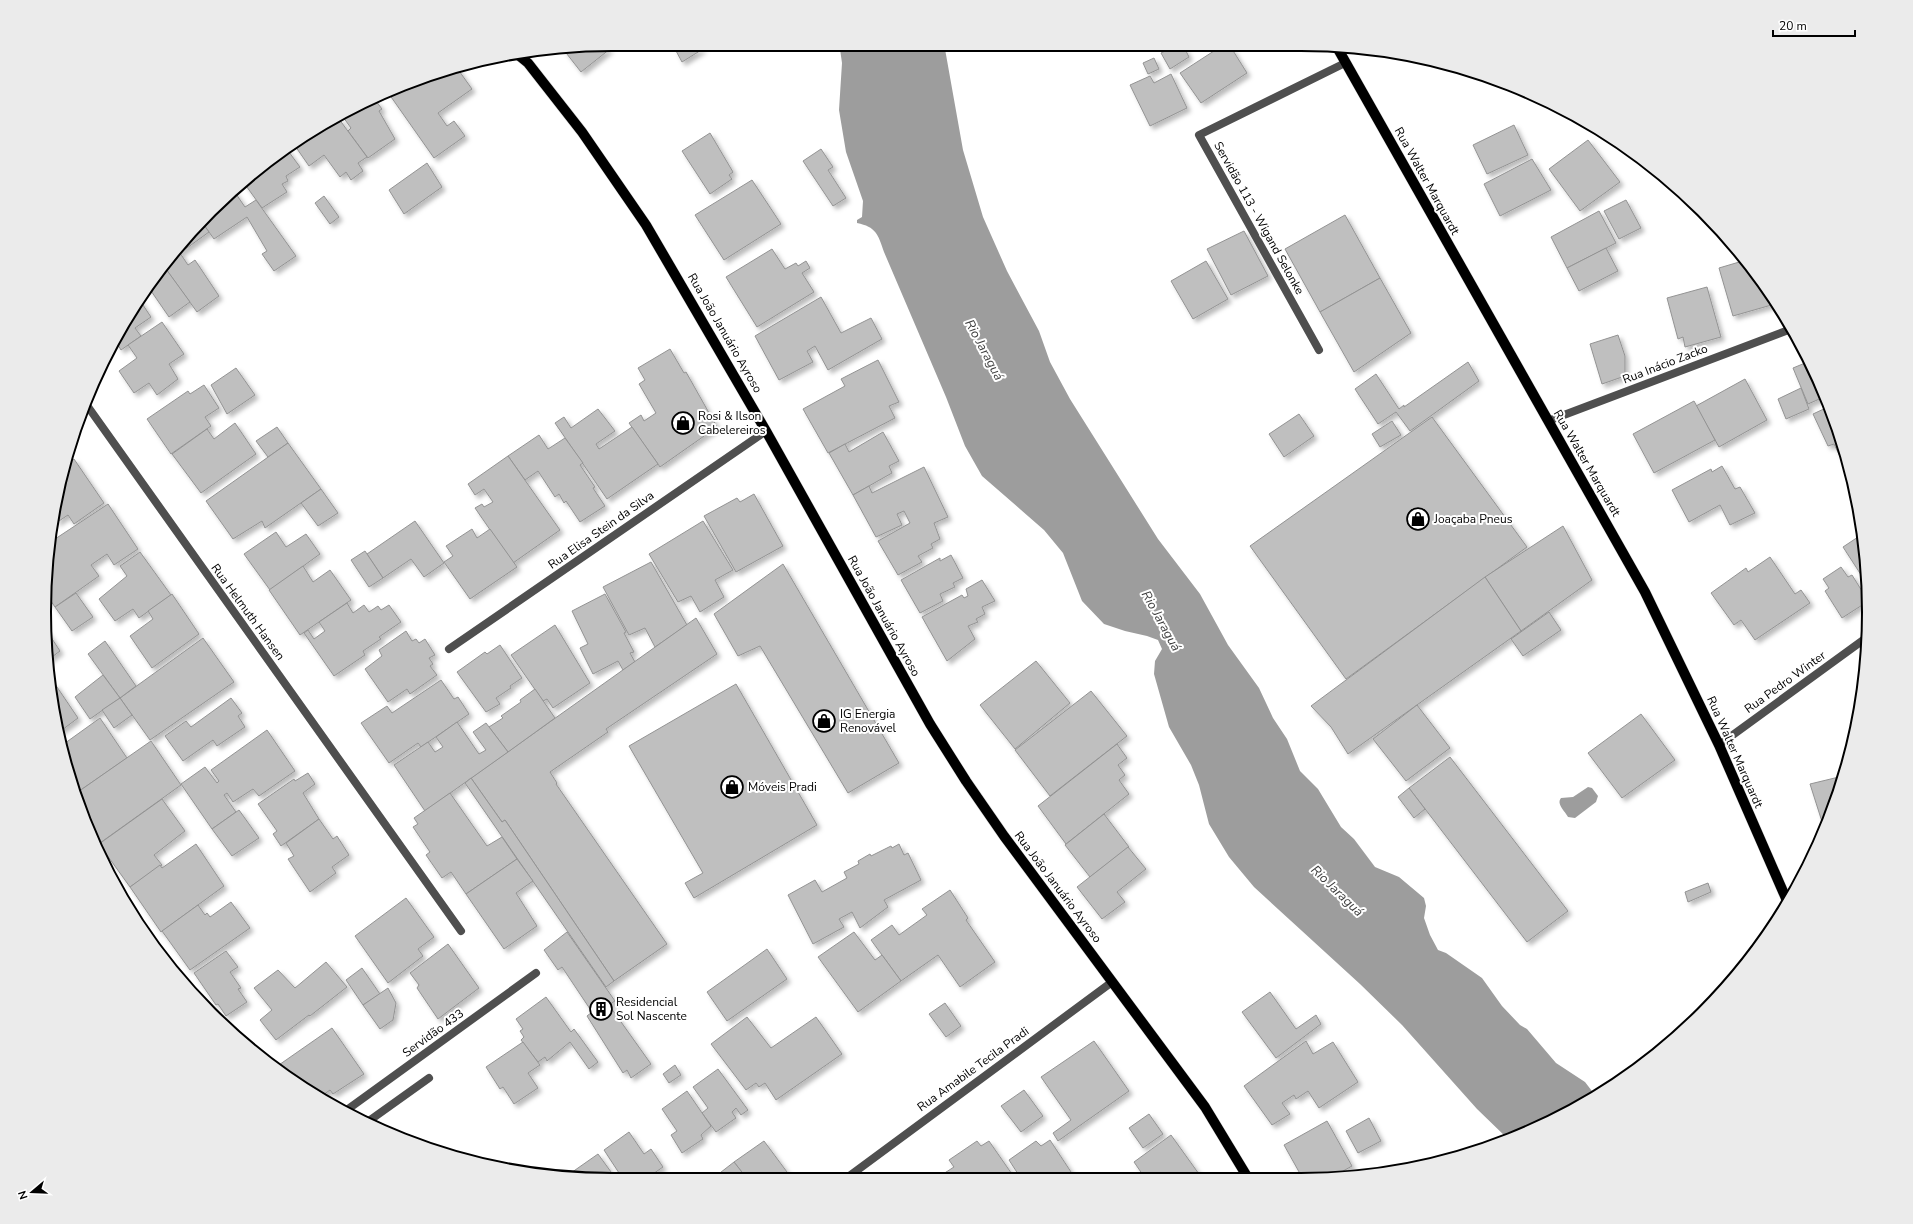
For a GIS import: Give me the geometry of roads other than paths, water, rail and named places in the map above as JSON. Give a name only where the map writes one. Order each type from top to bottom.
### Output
[{"type":"main road","name":"Rua Walter Marquardt","points":[[1340,52],[1645,592],[1719,745],[1785,896]]},
{"type":"main road","name":"Rua João Januário Ayroso","points":[[523,59],[528,63],[582,132],[646,225],[766,431],[930,724],[966,781],[1004,836],[1205,1107],[1245,1173]]},
{"type":"street","name":"Servidão 113 - Wigand Selonke","points":[[1319,350],[1199,135],[1345,63]]},
{"type":"street","name":"Rua Inácio Zacko","points":[[1548,421],[1787,332]]},
{"type":"street","name":"Rua Helmuth Hansen","points":[[90,409],[461,931]]},
{"type":"street","name":"Rua Elisa Stein da Silva","points":[[449,649],[766,431]]},
{"type":"street","name":"Rua Pedro Winter","points":[[1719,745],[1861,641]]},
{"type":"street","name":"Servidão 433","points":[[350,1108],[536,973]]},
{"type":"street","name":"Rua Amabile Tecila Pradi","points":[[853,1173],[1112,982]]},
{"type":"street","points":[[372,1119],[429,1078]]},
{"type":"water","name":"Rio Jaraguá","points":[[840,51],[945,51],[963,150],[983,217],[1007,271],[1039,331],[1050,362],[1070,399],[1158,539],[1200,594],[1228,645],[1259,688],[1273,718],[1287,739],[1300,771],[1318,789],[1341,827],[1354,839],[1375,867],[1399,877],[1424,898],[1426,906],[1424,918],[1430,935],[1438,950],[1446,953],[1482,978],[1502,1006],[1520,1025],[1527,1029],[1556,1063],[1585,1082],[1592,1091],[1549,1115],[1504,1135],[1477,1109],[1402,1025],[1360,984],[1254,887],[1229,857],[1209,824],[1199,785],[1191,765],[1169,727],[1154,674],[1155,661],[1162,649],[1158,640],[1104,624],[1082,601],[1063,553],[1044,530],[982,476],[965,446],[880,240],[872,229],[857,223],[857,220],[862,217],[863,201],[846,152],[839,110],[842,63]]},
{"type":"water","points":[[1588,787],[1592,788],[1598,796],[1596,802],[1575,818],[1568,817],[1560,805],[1561,798],[1573,797]]},
{"type":"place","name":"Rosi & Ilson Cabelereiros","points":[[683,423]]},
{"type":"place","name":"Joaçaba Pneus","points":[[1418,519]]},
{"type":"place","name":"IG Energia Renovável","points":[[824,721]]},
{"type":"place","name":"Móveis Pradi","points":[[732,787]]},
{"type":"place","name":"Residencial Sol Nascente","points":[[601,1009]]}]
